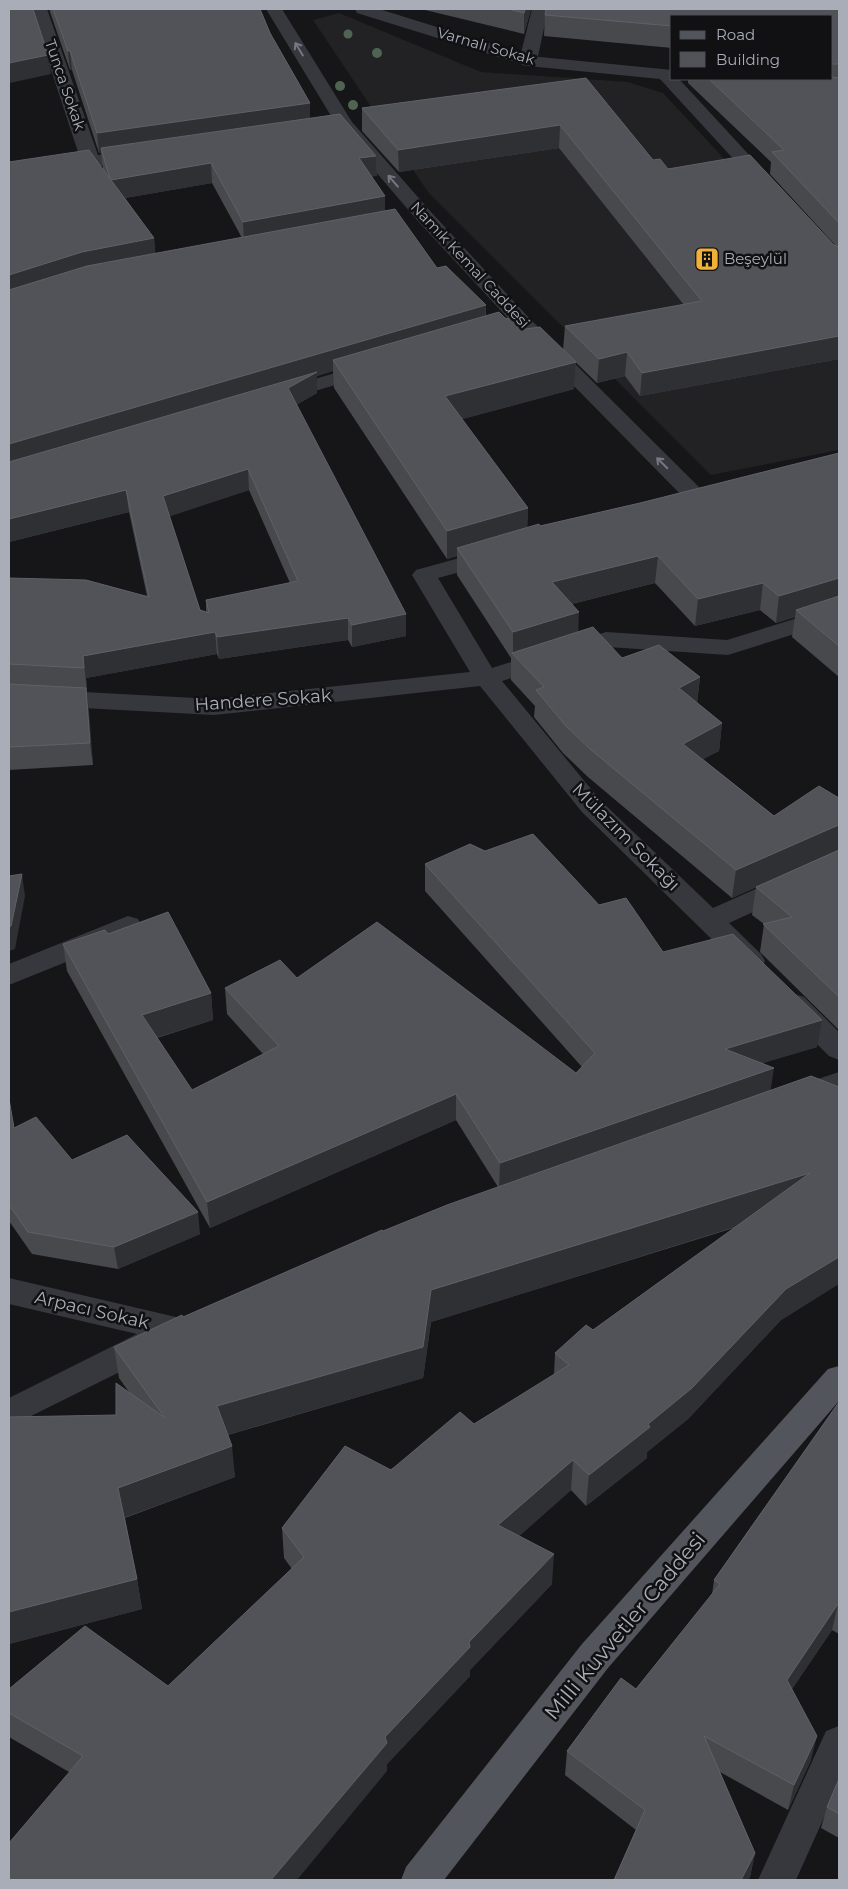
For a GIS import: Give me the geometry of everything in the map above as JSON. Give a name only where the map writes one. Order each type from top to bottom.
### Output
[{"type":"main road","name":"Milli Kuvvetler Caddesi","points":[[420,1880],[594,1656],[839,1379]]},
{"type":"street","name":"Tunca Sokak","points":[[39,9],[91,162]]},
{"type":"street","name":"Namık Kemal Caddesi","points":[[274,9],[345,125],[424,216],[514,326],[697,497]]},
{"type":"street","name":"Varnalı Sokak","points":[[363,9],[528,61],[669,75]]},
{"type":"street","points":[[528,61],[540,9]]},
{"type":"street","points":[[673,80],[779,198]]},
{"type":"street","points":[[326,128],[345,125]]},
{"type":"street","points":[[9,174],[160,152]]},
{"type":"street","points":[[404,220],[424,216]]},
{"type":"street","points":[[266,399],[390,362]]},
{"type":"street","name":"Mülazım Sokağı","points":[[508,551],[424,576],[486,678],[591,806],[839,1049]]},
{"type":"street","name":"Handere Sokak","points":[[9,696],[214,707],[486,678],[606,639],[728,648],[839,612]]},
{"type":"street","points":[[710,921],[839,862]]},
{"type":"street","points":[[9,975],[128,926]]},
{"type":"street","points":[[774,1106],[839,1083]]},
{"type":"street","name":"Arpacı Sokak","points":[[9,1291],[189,1324],[9,1413]]},
{"type":"street","points":[[777,1880],[839,1743]]},
{"type":"shaded area","points":[[339,13],[481,72],[628,82],[663,93],[839,282],[839,450],[711,475],[428,192],[313,20]]},
{"type":"building","points":[[9,9],[33,9],[48,55],[9,63]]},
{"type":"building","points":[[53,9],[260,9],[270,33],[310,103],[97,133],[70,51],[68,51]]},
{"type":"building","points":[[508,9],[525,9],[524,13]]},
{"type":"building","points":[[546,9],[839,9],[839,64],[833,64],[833,15],[670,15],[670,26],[545,15]]},
{"type":"building","points":[[833,77],[839,78],[839,223],[772,152],[784,150],[710,80],[833,80]]},
{"type":"building","points":[[586,78],[653,160],[660,159],[668,169],[750,155],[834,245],[839,247],[839,336],[642,373],[627,352],[599,359],[565,326],[702,301],[560,125],[398,150],[362,108]]},
{"type":"building","points":[[340,114],[376,156],[359,158],[385,196],[243,222],[211,163],[111,180],[154,238],[82,252],[9,275],[9,162],[89,150],[110,179],[101,148]]},
{"type":"building","points":[[395,209],[437,268],[446,266],[486,305],[9,444],[9,290],[87,266]]},
{"type":"building","points":[[499,312],[505,318],[515,320],[525,329],[540,327],[576,362],[445,396],[528,508],[447,531],[333,360]]},
{"type":"building","points":[[317,372],[288,388],[406,614],[352,625],[348,618],[217,637],[215,632],[83,656],[84,668],[9,664],[9,578],[86,580],[149,597],[126,490],[9,519],[9,462]],"holes":[[[248,469],[298,581],[206,600],[209,613],[200,610],[163,496]]]},
{"type":"building","points":[[839,453],[839,578],[779,596],[763,583],[698,599],[658,556],[552,582],[579,612],[513,632],[457,548],[539,524],[540,526],[640,503]]},
{"type":"building","points":[[839,596],[839,646],[796,610]]},
{"type":"building","points":[[593,627],[622,658],[659,645],[700,677],[679,688],[722,723],[683,744],[774,816],[819,786],[839,798],[839,825],[736,870],[590,749],[565,725],[536,690],[544,687],[512,653]]},
{"type":"building","points":[[9,684],[86,688],[90,743],[9,747]]},
{"type":"building","points":[[533,834],[599,905],[626,898],[663,952],[733,934],[822,1020],[725,1049],[774,1068],[500,1163],[456,1094],[207,1202],[63,944],[105,930],[108,934],[168,912],[211,993],[142,1015],[192,1090],[279,1046],[225,988],[280,960],[297,978],[377,922],[576,1073],[595,1053],[425,864],[470,844],[485,851]]},
{"type":"building","points":[[839,850],[839,997],[763,924],[792,917],[756,887]]},
{"type":"building","points":[[22,874],[11,926],[9,927],[9,876]]},
{"type":"building","points":[[811,1076],[839,1087],[839,1257],[786,1289],[692,1388],[648,1424],[650,1427],[589,1475],[573,1460],[498,1525],[554,1554],[469,1642],[470,1647],[385,1737],[387,1743],[271,1880],[9,1880],[9,1843],[83,1756],[9,1713],[9,1689],[85,1626],[168,1686],[304,1557],[282,1528],[345,1446],[391,1470],[460,1412],[474,1424],[569,1365],[555,1353],[586,1325],[593,1330],[810,1173],[431,1290],[423,1347],[217,1406],[232,1446],[118,1488],[137,1579],[9,1612],[9,1417],[116,1415],[116,1383],[165,1418],[114,1347],[182,1315],[183,1317],[382,1230],[447,1205]]},
{"type":"building","points":[[9,1099],[14,1128],[36,1117],[72,1160],[127,1135],[198,1212],[114,1247],[28,1232],[9,1205]]},
{"type":"building","points":[[839,1402],[839,1605],[787,1680],[817,1736],[794,1785],[704,1736],[755,1853],[741,1880],[614,1880],[645,1810],[567,1751],[621,1678],[636,1689],[720,1584],[714,1580]]},
{"type":"building","points":[[839,1779],[839,1814],[827,1807]]},
{"type":"place","name":"Beşeylül","points":[[707,259]]}]
